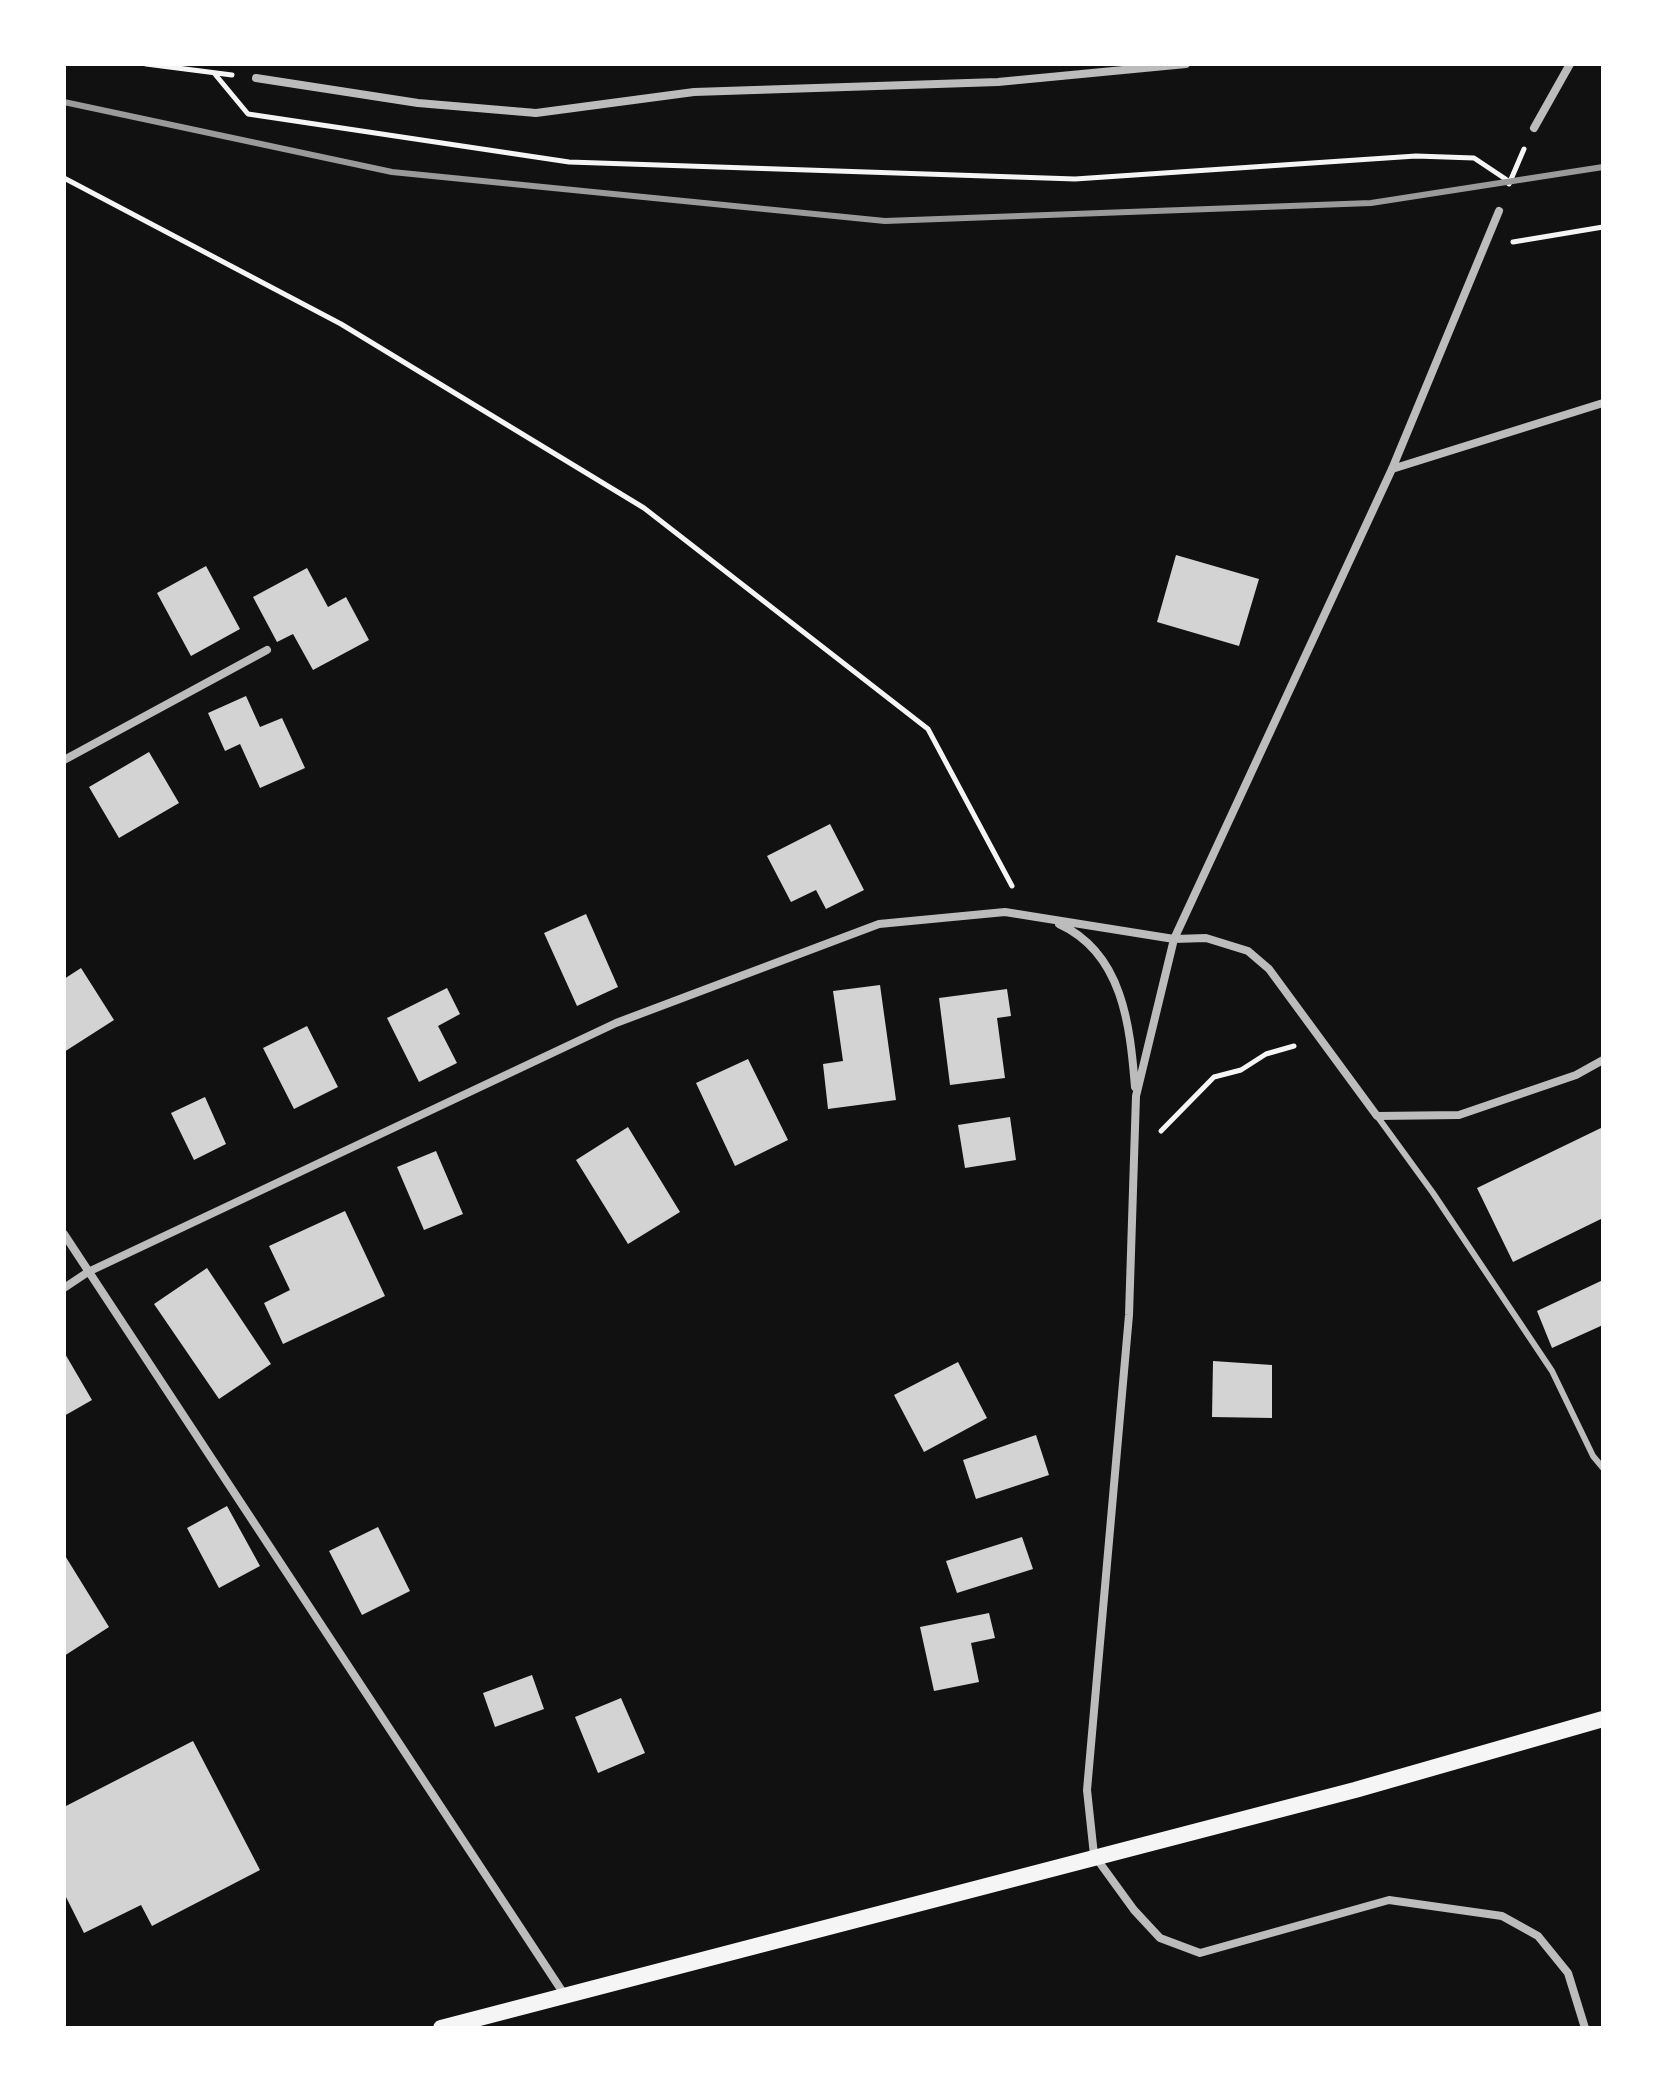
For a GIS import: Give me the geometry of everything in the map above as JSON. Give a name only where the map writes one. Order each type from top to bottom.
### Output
[{"type":"main road","points":[[441,2028],[1094,1855],[1355,1790],[1603,1719]]},
{"type":"street","points":[[256,78],[418,103],[536,113],[694,92],[998,82],[1186,64]]},
{"type":"street","points":[[1534,128],[1570,64]]},
{"type":"street","points":[[1136,1096],[1174,939],[1392,469],[1499,211]]},
{"type":"street","points":[[1392,469],[1603,403]]},
{"type":"street","points":[[64,760],[267,650]]},
{"type":"street","points":[[64,1288],[88,1272],[616,1023],[757,967],[879,924],[1005,912],[1174,939],[1206,938],[1248,951],[1269,969],[1318,1040],[1377,1116],[1459,1115],[1576,1075],[1603,1060]]},
{"type":"street","points":[[1047,918],[1071,929],[1096,953],[1116,981],[1130,1030],[1136,1096],[1129,1315],[1087,1790],[1094,1855],[1134,1910],[1160,1938],[1200,1953],[1389,1900],[1502,1916],[1538,1936],[1568,1973],[1585,2028]]},
{"type":"street","points":[[64,1234],[564,1994]]},
{"type":"lane","points":[[1377,1116],[1433,1193],[1552,1371],[1593,1456],[1603,1468]]},
{"type":"path","points":[[146,64],[256,78]]},
{"type":"path","points":[[214,73],[248,114],[569,162],[1075,179],[1416,156],[1474,158],[1510,182]]},
{"type":"path","points":[[1499,211],[1534,128]]},
{"type":"path","points":[[64,178],[341,324],[644,508],[928,729],[1028,915]]},
{"type":"path","points":[[1486,246],[1603,227]]},
{"type":"path","points":[[1134,1159],[1214,1077],[1241,1070],[1266,1054],[1318,1040]]},
{"type":"building","points":[[1176,555],[1259,579],[1239,646],[1157,622]]},
{"type":"building","points":[[206,566],[240,629],[191,656],[157,593]]},
{"type":"building","points":[[307,568],[328,607],[346,597],[369,640],[313,670],[293,634],[277,642],[253,597]]},
{"type":"building","points":[[246,696],[260,727],[282,718],[305,768],[260,788],[240,744],[225,751],[208,713]]},
{"type":"building","points":[[149,752],[179,803],[119,838],[89,787]]},
{"type":"building","points":[[830,824],[864,890],[826,909],[816,890],[791,902],[767,856]]},
{"type":"building","points":[[586,914],[618,987],[577,1006],[544,933]]},
{"type":"building","points":[[81,968],[114,1020],[64,1052],[64,979]]},
{"type":"building","points":[[880,985],[896,1100],[828,1109],[823,1064],[843,1061],[833,991]]},
{"type":"building","points":[[447,988],[460,1014],[438,1026],[457,1063],[419,1082],[387,1018]]},
{"type":"building","points":[[1007,989],[1011,1016],[997,1018],[1005,1078],[950,1085],[939,998]]},
{"type":"building","points":[[307,1026],[338,1087],[294,1109],[263,1048]]},
{"type":"building","points":[[748,1059],[788,1140],[735,1166],[696,1083]]},
{"type":"building","points":[[205,1097],[226,1144],[194,1160],[171,1113]]},
{"type":"building","points":[[1010,1117],[1016,1160],[965,1168],[958,1125]]},
{"type":"building","points":[[628,1127],[680,1212],[628,1244],[576,1160]]},
{"type":"building","points":[[1603,1127],[1603,1218],[1513,1262],[1477,1188]]},
{"type":"building","points":[[436,1151],[463,1214],[424,1230],[397,1167]]},
{"type":"building","points":[[345,1211],[385,1296],[283,1344],[264,1303],[290,1290],[269,1246]]},
{"type":"building","points":[[207,1268],[271,1364],[219,1399],[154,1304]]},
{"type":"building","points":[[1603,1280],[1603,1325],[1552,1348],[1537,1311]]},
{"type":"building","points":[[64,1352],[92,1400],[64,1416]]},
{"type":"building","points":[[1213,1361],[1272,1365],[1272,1418],[1212,1417]]},
{"type":"building","points":[[958,1362],[987,1418],[924,1452],[894,1395]]},
{"type":"building","points":[[1036,1435],[1049,1475],[976,1499],[963,1460]]},
{"type":"building","points":[[227,1506],[260,1566],[219,1588],[187,1528]]},
{"type":"building","points":[[378,1527],[410,1591],[362,1615],[329,1551]]},
{"type":"building","points":[[1022,1537],[1033,1569],[957,1593],[946,1561]]},
{"type":"building","points":[[64,1554],[109,1627],[64,1656]]},
{"type":"building","points":[[989,1613],[995,1638],[971,1643],[979,1682],[934,1691],[920,1627]]},
{"type":"building","points":[[532,1675],[544,1709],[495,1727],[483,1693]]},
{"type":"building","points":[[621,1698],[645,1753],[598,1773],[575,1717]]},
{"type":"building","points":[[193,1741],[260,1870],[152,1926],[141,1905],[84,1933],[64,1893],[64,1807]]},
{"type":"railway","points":[[64,102],[392,172],[885,221],[1371,203],[1603,167]]}]
